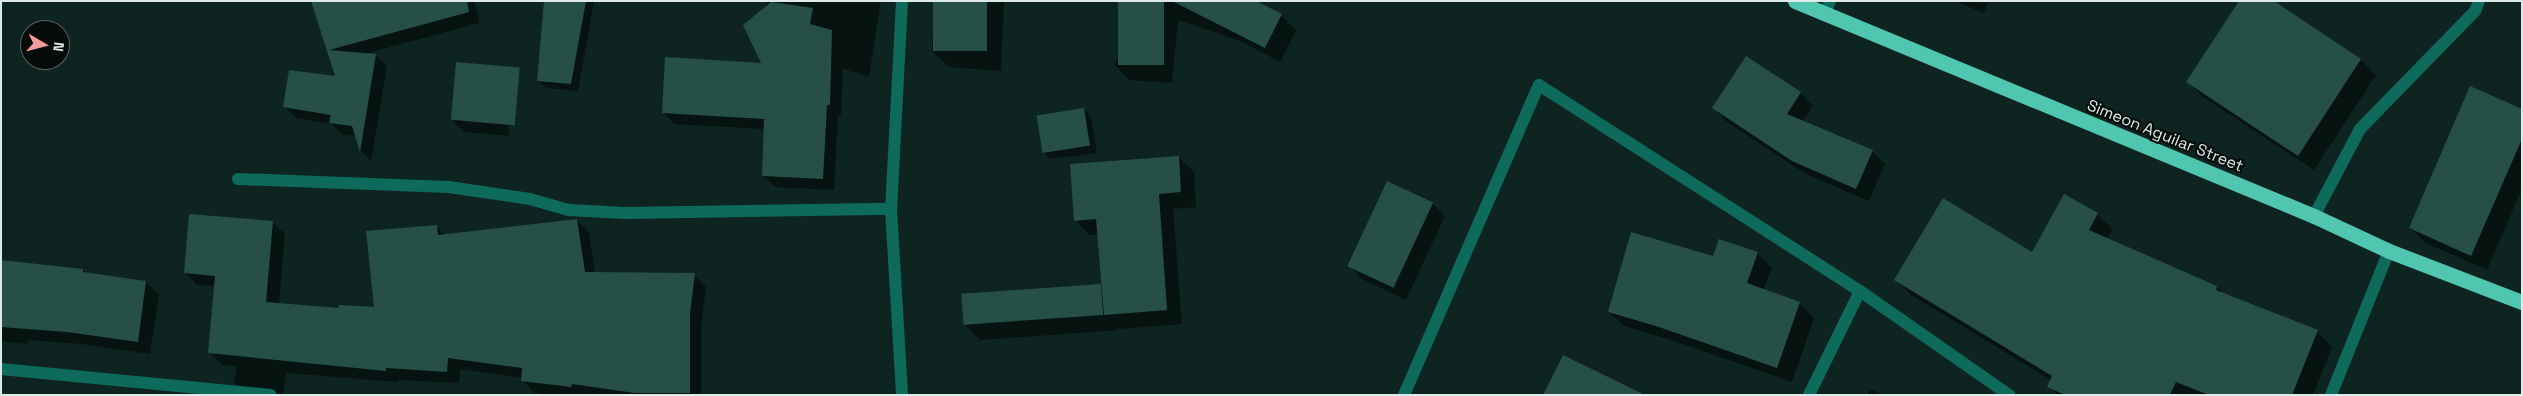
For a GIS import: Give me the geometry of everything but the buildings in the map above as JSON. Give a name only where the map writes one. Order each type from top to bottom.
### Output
[{"type":"highway","name":"Simeon Aguilar Street","points":[[1794,1],[1828,8],[2314,216],[2389,252],[2522,302]]},
{"type":"street","points":[[902,1],[891,209],[902,395]]},
{"type":"street","points":[[2314,216],[2360,128],[2474,12],[2479,1]]},
{"type":"street","points":[[1404,395],[1539,85],[1860,290],[2009,395]]},
{"type":"street","points":[[238,179],[449,187],[530,199],[569,210],[625,213],[891,209]]},
{"type":"street","points":[[2331,395],[2389,252]]},
{"type":"street","points":[[1809,395],[1860,290]]},
{"type":"street","points":[[1,369],[271,395]]}]
